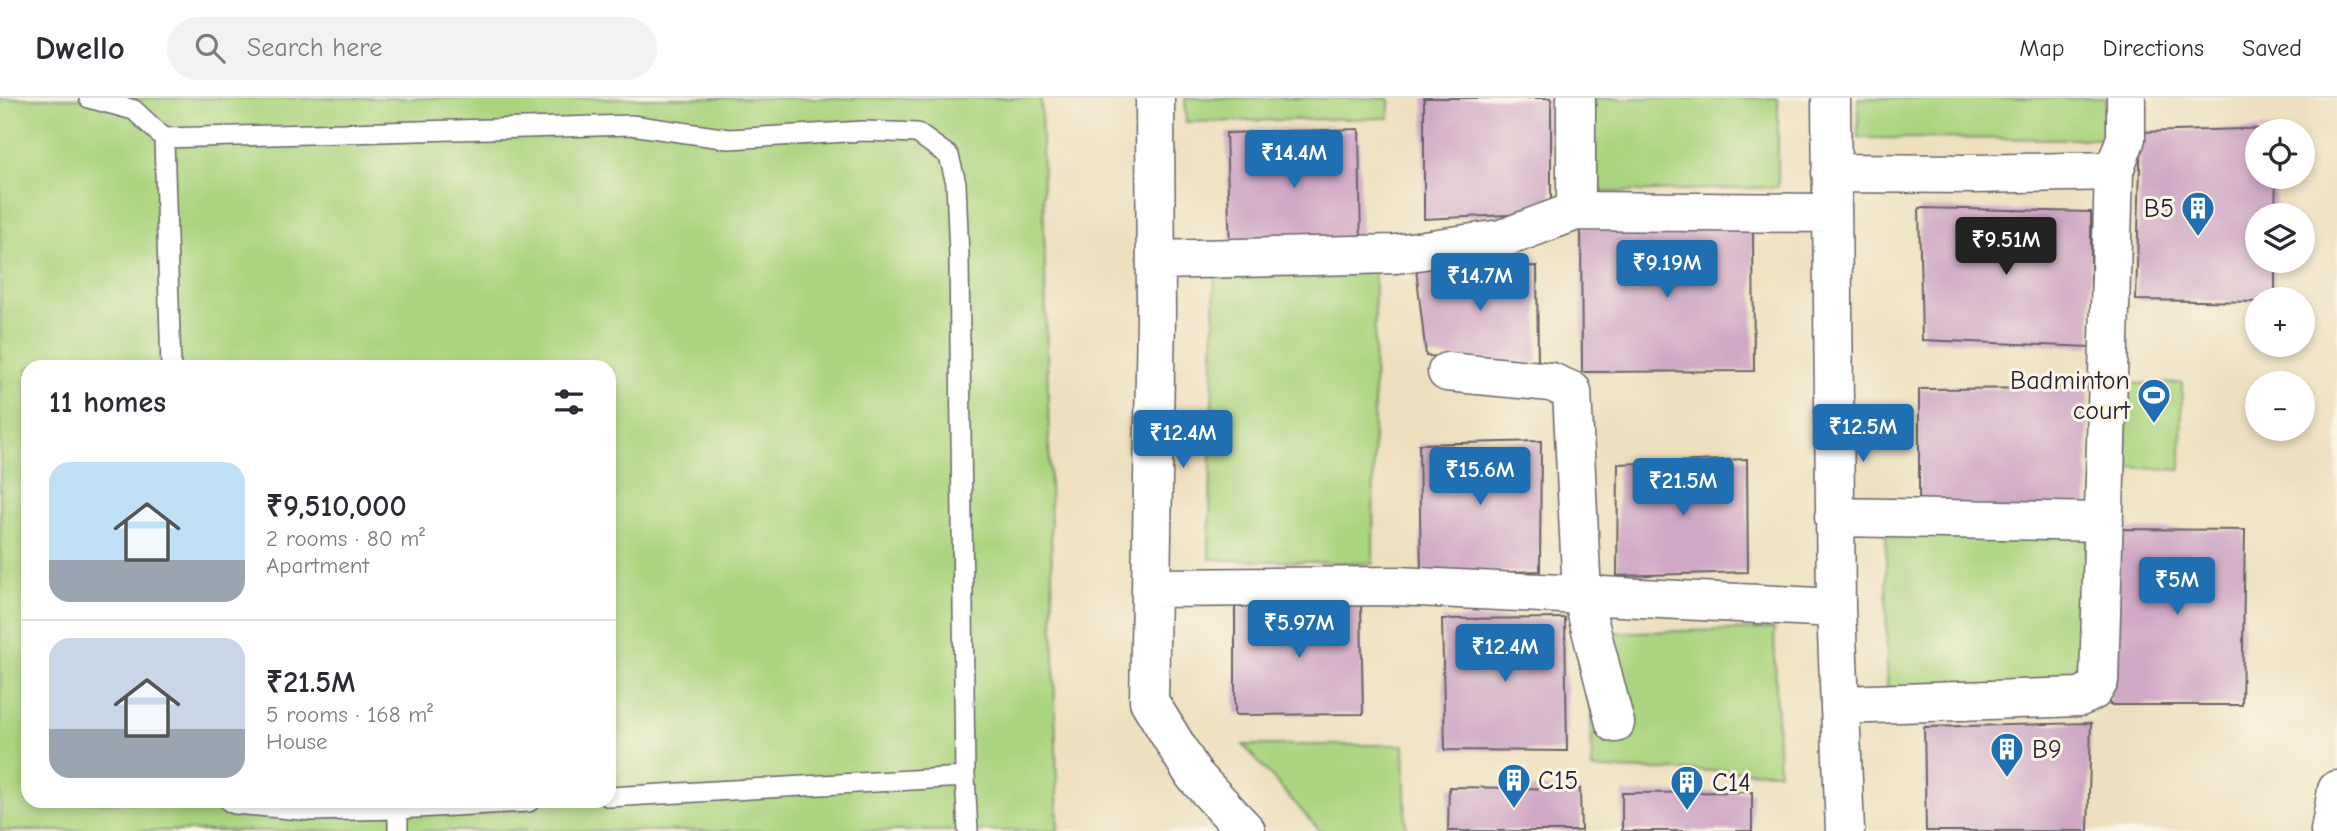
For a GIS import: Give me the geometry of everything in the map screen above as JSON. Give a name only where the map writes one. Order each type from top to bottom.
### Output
[{"type":"street","points":[[1155,98],[1156,260],[1149,701],[1194,775],[1246,831]]},
{"type":"street","points":[[1576,98],[1576,211]]},
{"type":"street","points":[[1831,98],[1834,517],[1845,831]]},
{"type":"street","points":[[1841,705],[2080,697],[2093,691],[2099,681],[2114,171],[2126,138],[2126,98]]},
{"type":"street","points":[[1831,173],[2114,171]]},
{"type":"street","points":[[1156,260],[1396,254],[1501,239],[1576,211],[1831,213]]},
{"type":"street","points":[[1447,372],[1551,382],[1572,391],[1582,595],[1615,723]]},
{"type":"street","points":[[1834,517],[2104,522]]},
{"type":"street","points":[[1151,588],[1398,586],[1836,608]]},
{"type":"street","points":[[2330,831],[2337,790]]},
{"type":"lane","points":[[89,98],[134,110],[164,138],[631,125],[729,139],[864,131],[917,133],[949,156],[956,183],[959,257],[965,777],[968,831]]},
{"type":"lane","points":[[164,138],[171,360]]},
{"type":"lane","points":[[616,797],[965,777]]},
{"type":"lane","points":[[279,808],[312,811],[417,808]]},
{"type":"lane","points":[[398,809],[398,831]]},
{"type":"green space","points":[[0,98],[1041,98],[1058,831],[0,831]]},
{"type":"green space","points":[[1185,98],[1389,98],[1389,118],[1186,122]]},
{"type":"green space","points":[[1590,98],[1778,98],[1778,187],[1591,193]]},
{"type":"green space","points":[[1858,98],[2106,98],[2104,139],[1858,138]]},
{"type":"green space","points":[[1375,271],[1373,564],[1209,559],[1215,272]]},
{"type":"green space","name":"Badminton court","points":[[2182,383],[2181,470],[2125,467],[2126,384]]},
{"type":"green space","points":[[1886,529],[2087,529],[2092,689],[1887,694]]},
{"type":"green space","points":[[1774,629],[1779,772],[1592,769],[1590,633]]},
{"type":"green space","points":[[1243,745],[1404,745],[1406,831],[1320,831]]},
{"type":"building","points":[[1424,98],[1551,98],[1551,213],[1424,219]]},
{"type":"building","points":[[1359,129],[1361,247],[1230,250],[1226,133]]},
{"type":"building","name":"B5","points":[[2245,129],[2245,189],[2276,189],[2275,203],[2245,203],[2245,273],[2275,273],[2275,287],[2245,287],[2245,302],[2136,300],[2141,132]]},
{"type":"building","points":[[1919,208],[2091,212],[2091,347],[1922,340]]},
{"type":"building","points":[[1581,228],[1753,228],[1754,371],[1582,372]]},
{"type":"building","points":[[1537,266],[1538,363],[1426,356],[1416,268]]},
{"type":"building","points":[[2088,388],[2087,511],[1919,511],[1919,389]]},
{"type":"building","points":[[1541,441],[1540,571],[1421,575],[1419,444]]},
{"type":"building","points":[[1747,459],[1748,572],[1617,576],[1618,464]]},
{"type":"building","points":[[2111,529],[2245,530],[2242,705],[2110,705]]},
{"type":"building","points":[[1361,605],[1363,714],[1235,715],[1235,607]]},
{"type":"building","points":[[1565,618],[1567,751],[1445,750],[1442,619]]},
{"type":"building","name":"B9","points":[[2091,723],[2088,831],[1926,831],[1924,727]]},
{"type":"building","name":"C15","points":[[1449,787],[1580,789],[1581,831],[1448,831]]},
{"type":"building","name":"C14","points":[[1752,792],[1752,831],[1622,831],[1622,793]]},
{"type":"place","name":"B5","points":[[2198,238]]},
{"type":"place","name":"Badminton court","points":[[2154,425]]},
{"type":"place","name":"B9","points":[[2007,779]]},
{"type":"place","name":"C15","points":[[1514,810]]},
{"type":"place","name":"C14","points":[[1687,812]]}]
